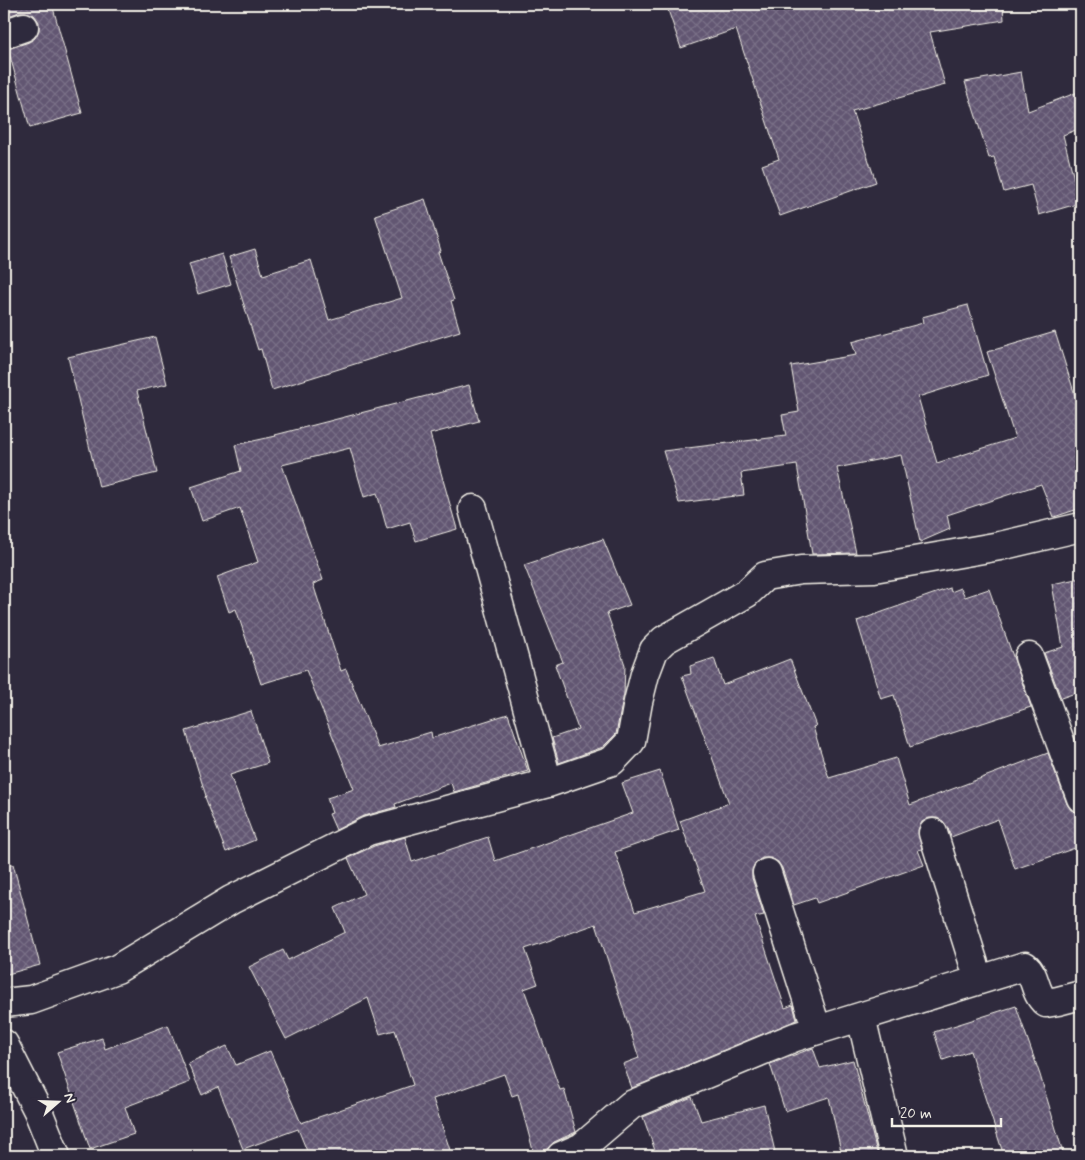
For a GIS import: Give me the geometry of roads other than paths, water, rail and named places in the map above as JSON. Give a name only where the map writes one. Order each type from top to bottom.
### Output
[{"type":"street","points":[[473,509],[548,783]]},
{"type":"street","points":[[4,1004],[31,1000],[116,969],[231,900],[368,831],[548,783],[612,761],[631,741],[638,702],[654,650],[664,640],[747,593],[765,576],[801,570],[874,568],[1000,546],[1081,527]]},
{"type":"street","points":[[1029,657],[1081,798]]},
{"type":"street","points":[[932,833],[979,980]]},
{"type":"street","points":[[767,873],[817,1030]]},
{"type":"street","points":[[561,1156],[582,1147],[631,1105],[794,1037],[979,980],[1025,966],[1030,970],[1040,997],[1046,1002],[1058,1002],[1081,996]]},
{"type":"street","points":[[861,1017],[894,1156]]},
{"type":"street","points":[[4,1044],[38,1110],[56,1156]]}]
